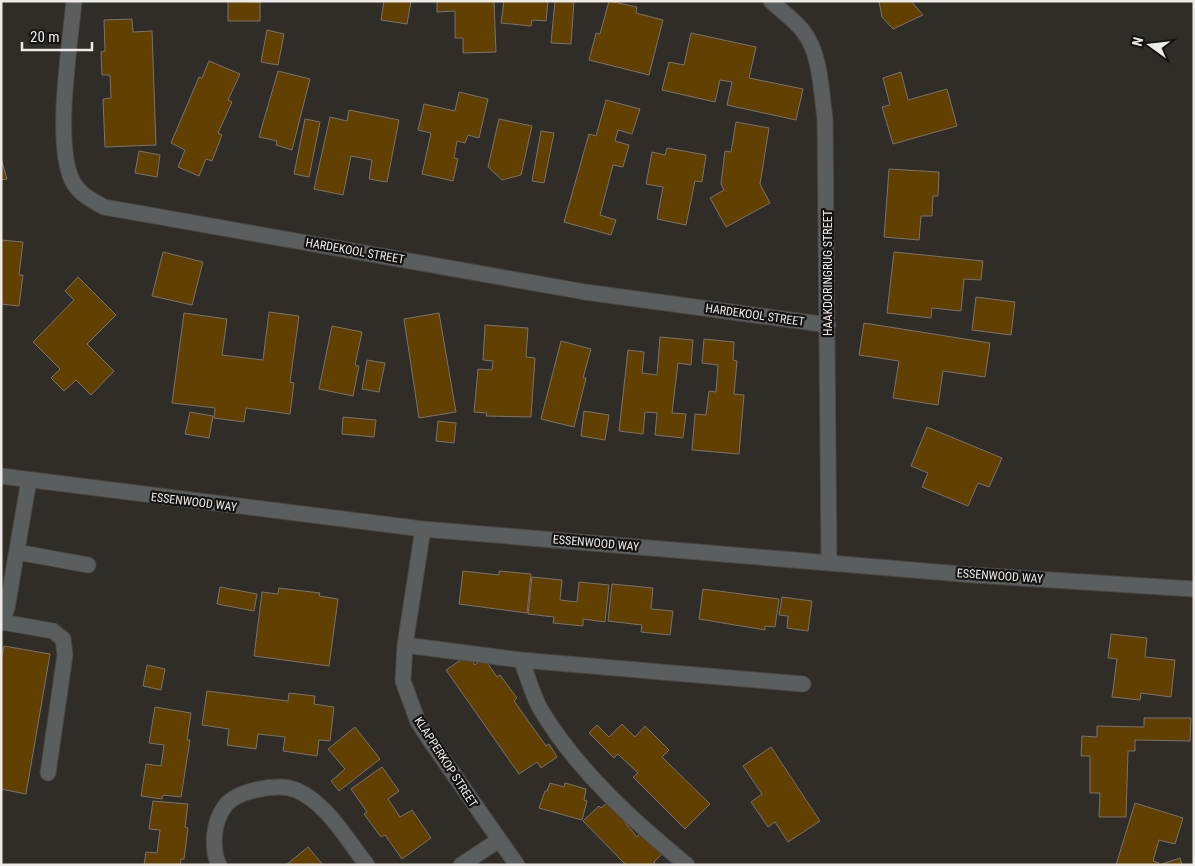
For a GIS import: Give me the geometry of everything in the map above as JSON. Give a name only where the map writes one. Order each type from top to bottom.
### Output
[{"type":"street","name":"HARDEKOOL STREET","points":[[74,1],[63,136],[65,159],[72,181],[78,189],[84,196],[104,207],[585,292],[828,325]]},
{"type":"street","name":"HAAKDORINGRUG STREET","points":[[771,1],[803,31],[813,53],[820,77],[827,167],[829,562]]},
{"type":"street","name":"ESSENWOOD WAY","points":[[1,476],[423,529],[973,575],[1194,589]]},
{"type":"street","points":[[30,480],[17,552],[5,593],[2,622],[53,631],[63,639],[66,655],[48,772]]},
{"type":"street","name":"KLAPPERKOP STREET","points":[[423,529],[405,645],[403,680],[418,722],[517,865]]},
{"type":"street","points":[[17,552],[88,565]]},
{"type":"street","points":[[405,645],[521,660],[803,684]]},
{"type":"street","points":[[521,660],[540,708],[560,740],[596,780],[687,865]]},
{"type":"street","points":[[219,865],[215,856],[215,838],[217,822],[225,805],[249,792],[277,787],[296,790],[319,805],[366,865]]},
{"type":"street","points":[[461,865],[499,840]]},
{"type":"building","points":[[228,1],[260,2],[260,21],[228,21]]},
{"type":"building","points":[[384,1],[411,1],[407,24],[381,20]]},
{"type":"building","points":[[437,1],[494,1],[496,52],[463,53],[463,38],[455,38],[455,11],[437,12]]},
{"type":"building","points":[[504,1],[548,1],[546,21],[532,20],[531,26],[501,23]]},
{"type":"building","points":[[555,1],[574,1],[571,44],[551,43]]},
{"type":"building","points":[[609,1],[637,7],[636,13],[663,20],[649,75],[589,60],[596,33],[600,34]]},
{"type":"building","points":[[879,1],[911,1],[923,15],[893,29],[882,17]]},
{"type":"building","points":[[132,19],[133,32],[152,31],[156,145],[105,147],[103,99],[111,98],[110,75],[102,75],[101,52],[105,51],[104,20]]},
{"type":"building","points":[[267,30],[284,34],[278,65],[261,62]]},
{"type":"building","points":[[691,33],[756,47],[749,78],[803,89],[796,120],[727,105],[732,82],[720,80],[715,102],[662,90],[669,62],[684,65]]},
{"type":"building","points":[[209,61],[240,74],[228,100],[232,102],[218,133],[222,135],[212,161],[206,159],[199,176],[178,167],[185,150],[171,143],[199,77],[202,78]]},
{"type":"building","points":[[278,71],[310,79],[292,150],[276,145],[277,141],[259,137]]},
{"type":"building","points":[[901,72],[908,100],[947,89],[957,126],[893,144],[882,107],[890,105],[883,78]]},
{"type":"building","points":[[459,92],[488,99],[479,138],[468,135],[465,143],[457,141],[454,158],[458,159],[453,181],[422,174],[431,133],[418,130],[424,104],[455,111]]},
{"type":"building","points":[[606,100],[640,109],[632,134],[618,130],[615,141],[629,145],[623,167],[613,165],[600,215],[616,220],[611,235],[564,222],[589,134],[596,136]]},
{"type":"building","points":[[349,110],[399,120],[387,182],[369,179],[372,160],[351,156],[343,195],[314,189],[330,117],[347,121]]},
{"type":"building","points":[[305,119],[320,122],[309,177],[294,174]]},
{"type":"building","points":[[499,119],[532,126],[521,175],[502,180],[488,167]]},
{"type":"building","points":[[736,122],[769,128],[760,184],[770,203],[726,227],[710,198],[724,190],[721,184],[725,151],[731,152]]},
{"type":"building","points":[[541,131],[554,133],[544,183],[532,181]]},
{"type":"building","points":[[667,148],[706,155],[702,182],[695,181],[686,225],[657,219],[663,187],[646,184],[652,152],[665,155]]},
{"type":"building","points":[[139,151],[160,155],[157,177],[135,173]]},
{"type":"building","points":[[1,158],[7,179],[1,180]]},
{"type":"building","points":[[889,169],[939,172],[938,196],[933,196],[932,216],[921,216],[919,240],[884,237]]},
{"type":"building","points":[[1,240],[23,242],[19,275],[23,275],[19,306],[1,304]]},
{"type":"building","points":[[163,252],[203,262],[192,305],[152,296]]},
{"type":"building","points":[[894,252],[983,261],[981,280],[964,279],[961,311],[932,308],[931,318],[887,313]]},
{"type":"building","points":[[78,277],[116,315],[87,344],[114,371],[91,395],[76,380],[64,391],[51,378],[60,369],[33,342],[74,300],[65,291]]},
{"type":"building","points":[[976,297],[1015,302],[1011,335],[972,330]]},
{"type":"building","points":[[269,312],[299,316],[290,382],[294,383],[290,414],[246,408],[244,422],[214,418],[215,408],[172,403],[184,313],[227,319],[222,355],[263,360]]},
{"type":"building","points":[[439,313],[456,412],[419,418],[404,319]]},
{"type":"building","points":[[864,323],[990,343],[985,377],[943,371],[938,405],[893,398],[899,361],[859,355]]},
{"type":"building","points":[[485,325],[528,328],[526,357],[535,358],[531,417],[486,416],[487,413],[474,412],[478,369],[492,370],[493,361],[483,360]]},
{"type":"building","points":[[332,326],[362,332],[355,365],[359,366],[353,396],[319,389]]},
{"type":"building","points":[[660,337],[693,340],[691,365],[678,363],[672,413],[686,414],[683,438],[655,435],[657,413],[645,412],[643,434],[619,431],[628,350],[644,352],[642,373],[657,375]]},
{"type":"building","points":[[704,339],[734,342],[733,360],[737,361],[734,394],[744,395],[739,454],[692,450],[695,414],[706,415],[709,391],[716,392],[718,365],[702,363]]},
{"type":"building","points":[[561,341],[591,349],[583,378],[586,378],[574,427],[541,419]]},
{"type":"building","points":[[367,360],[385,363],[379,392],[362,389]]},
{"type":"building","points":[[584,411],[609,415],[605,440],[581,436]]},
{"type":"building","points":[[190,412],[213,416],[209,438],[185,434]]},
{"type":"building","points":[[343,417],[376,420],[374,437],[342,434]]},
{"type":"building","points":[[438,421],[456,423],[454,443],[436,441]]},
{"type":"building","points":[[927,427],[1002,458],[989,487],[978,483],[968,506],[922,487],[928,473],[911,466]]},
{"type":"building","points":[[463,571],[499,575],[499,571],[531,574],[527,613],[459,604]]},
{"type":"building","points":[[532,577],[562,580],[560,600],[577,602],[579,582],[609,585],[605,622],[583,619],[583,626],[553,623],[554,617],[528,614]]},
{"type":"building","points":[[612,584],[653,588],[651,609],[673,611],[670,635],[641,632],[642,625],[608,621]]},
{"type":"building","points":[[220,587],[257,594],[254,611],[217,604]]},
{"type":"building","points":[[279,588],[320,593],[319,596],[338,599],[329,666],[254,656],[262,592],[278,594]]},
{"type":"building","points":[[703,589],[779,599],[775,627],[765,626],[765,630],[699,619]]},
{"type":"building","points":[[782,597],[812,601],[808,631],[787,628],[788,616],[779,615]]},
{"type":"building","points":[[1111,634],[1147,638],[1145,657],[1175,660],[1171,697],[1141,693],[1140,700],[1112,697],[1117,659],[1108,658]]},
{"type":"building","points":[[4,646],[50,654],[26,794],[1,789],[1,660]]},
{"type":"building","points":[[468,655],[475,665],[484,658],[497,677],[500,675],[517,698],[514,701],[546,746],[549,744],[557,757],[541,768],[537,762],[519,774],[446,670]]},
{"type":"building","points":[[147,665],[165,669],[161,690],[143,686]]},
{"type":"building","points":[[207,691],[288,701],[289,693],[315,696],[314,704],[334,707],[330,741],[319,740],[317,756],[283,751],[285,737],[258,734],[256,749],[227,745],[229,729],[202,725]]},
{"type":"building","points":[[155,707],[191,713],[187,740],[190,740],[181,797],[163,795],[162,799],[141,796],[146,764],[161,766],[164,745],[149,743]]},
{"type":"building","points":[[1144,718],[1191,718],[1190,741],[1135,740],[1135,751],[1128,751],[1126,817],[1099,817],[1100,793],[1090,793],[1090,756],[1081,756],[1082,736],[1097,737],[1097,726],[1144,727]]},
{"type":"building","points":[[622,724],[635,737],[645,726],[669,750],[662,757],[710,804],[685,829],[633,777],[638,773],[618,754],[614,758],[589,733],[597,725],[609,737]]},
{"type":"building","points":[[355,727],[380,759],[339,791],[331,781],[345,769],[328,749]]},
{"type":"building","points":[[771,747],[820,821],[788,842],[775,822],[768,827],[751,802],[762,794],[743,766]]},
{"type":"building","points":[[382,767],[399,791],[388,799],[400,817],[412,810],[431,838],[402,859],[385,835],[381,837],[364,814],[367,812],[351,789]]},
{"type":"building","points":[[550,783],[564,787],[565,783],[586,789],[584,800],[587,801],[582,820],[539,808]]},
{"type":"building","points":[[153,801],[188,804],[185,827],[188,828],[184,859],[181,859],[180,865],[144,865],[146,852],[157,853],[160,830],[149,829]]},
{"type":"building","points":[[608,802],[637,837],[641,833],[662,854],[654,862],[656,865],[626,865],[583,821],[599,806],[601,808]]},
{"type":"building","points":[[1135,803],[1183,818],[1175,844],[1159,840],[1153,861],[1159,863],[1159,865],[1116,865]]},
{"type":"building","points":[[308,847],[323,865],[286,865]]},
{"type":"building","points":[[1180,858],[1182,865],[1162,865],[1162,864]]}]
